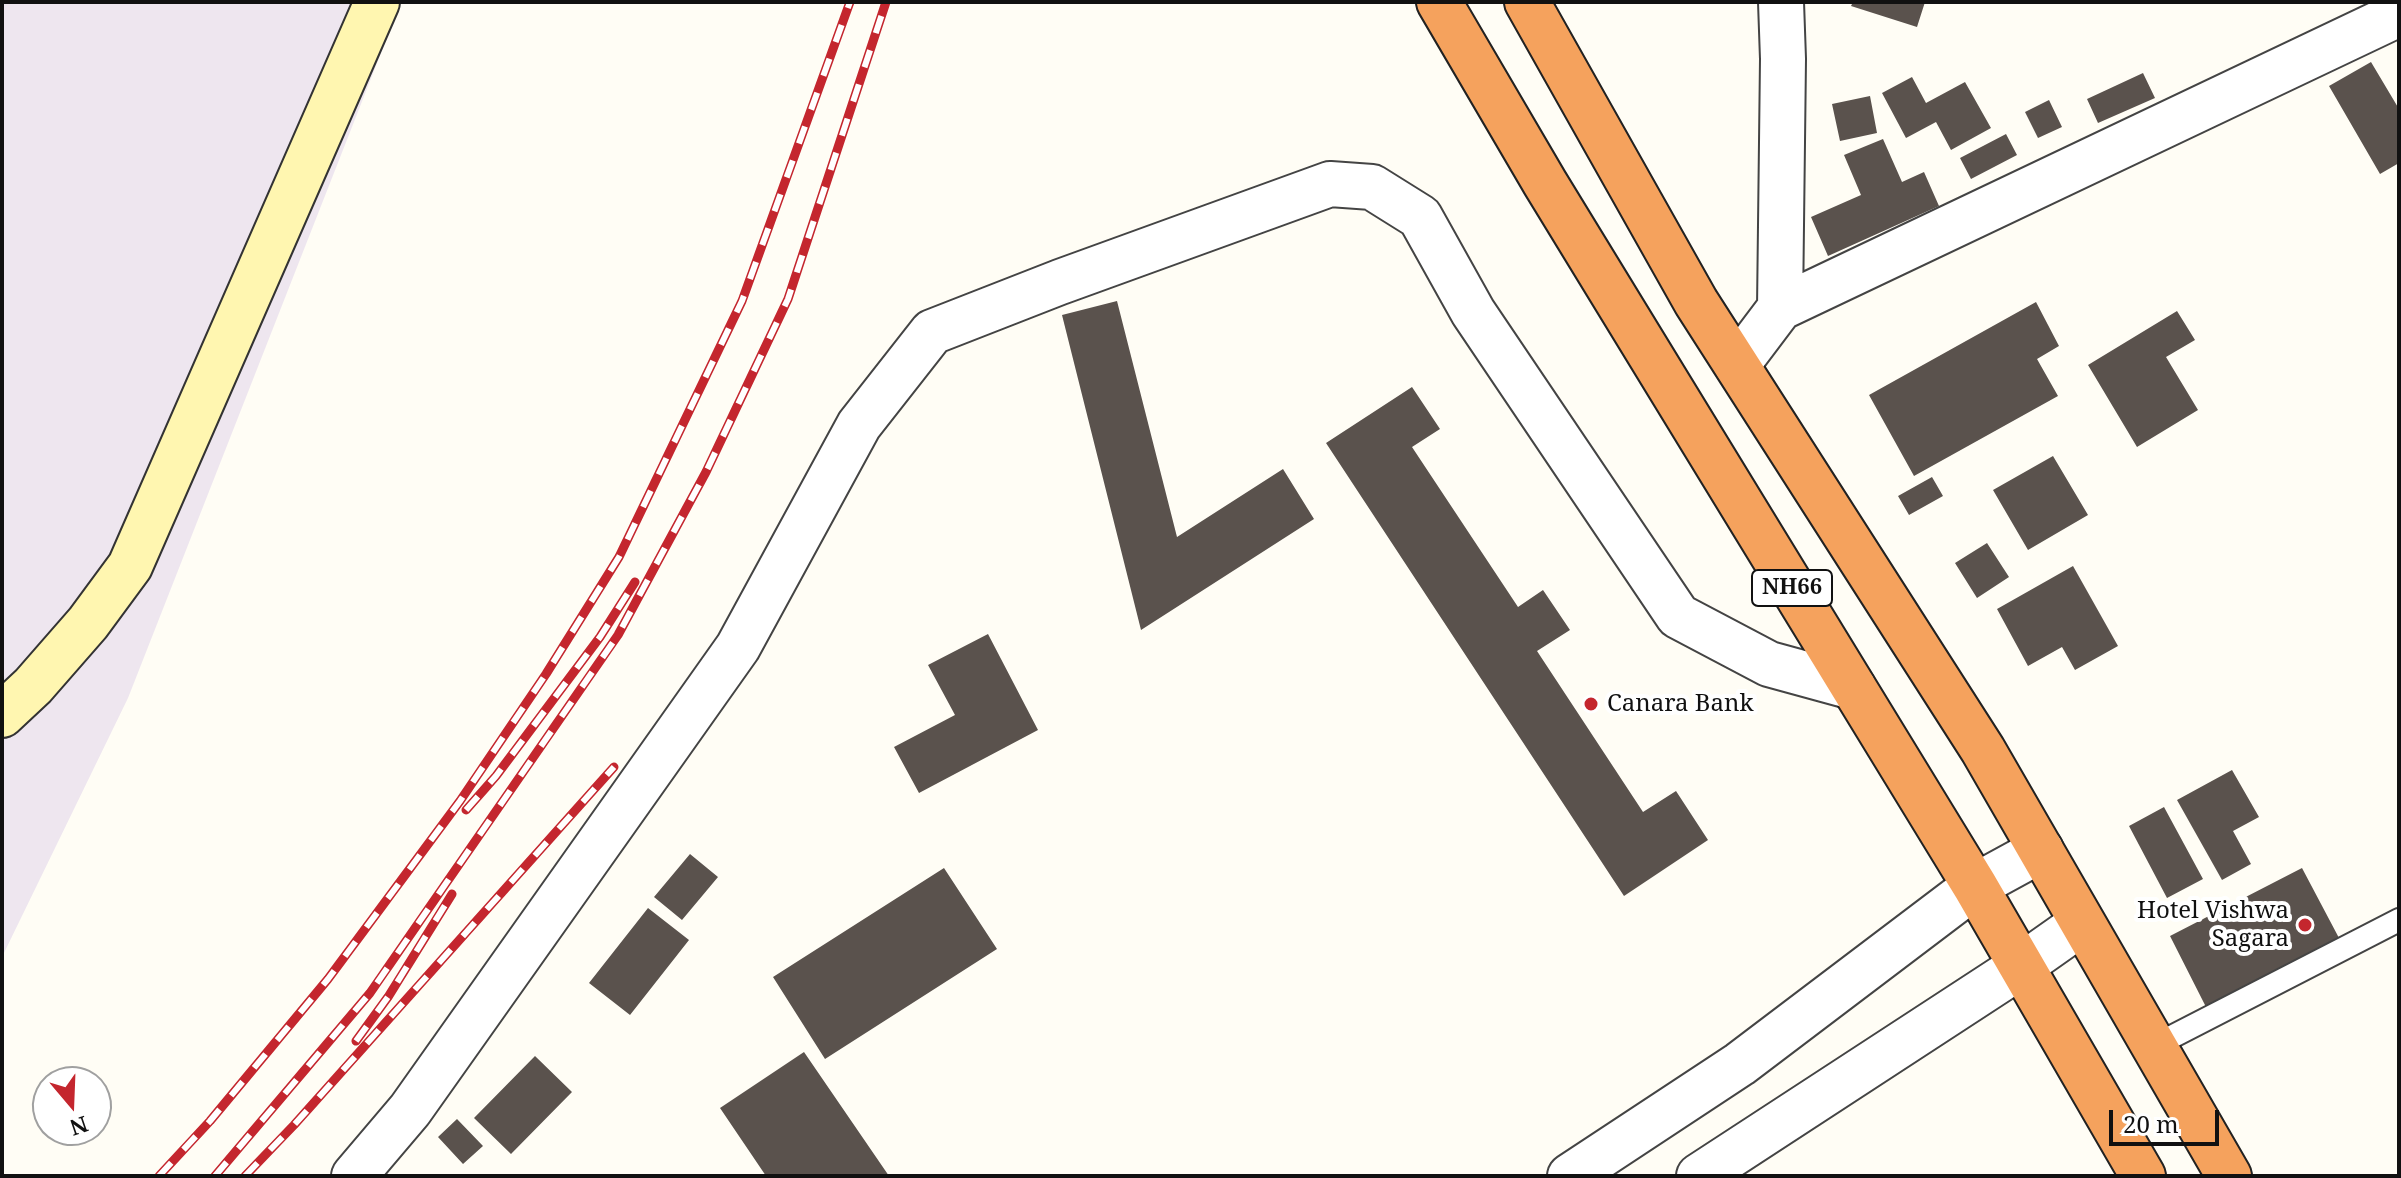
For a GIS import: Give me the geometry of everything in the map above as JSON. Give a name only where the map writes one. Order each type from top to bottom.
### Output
[{"type":"highway","name":"NH66","points":[[1439,2],[1545,183],[1975,886],[2143,1176]]},
{"type":"highway","name":"NH66","points":[[1527,2],[1696,302],[1983,750],[2229,1176]]},
{"type":"main road","points":[[2,715],[33,686],[88,623],[130,566],[377,2]]},
{"type":"street","points":[[1780,308],[1781,2]]},
{"type":"street","points":[[1737,365],[1780,308],[2399,14]]},
{"type":"street","points":[[354,1176],[410,1110],[738,647],[859,425],[932,332],[1075,276],[1330,184],[1372,187],[1420,217],[1473,312],[1678,616],[1769,664],[1853,687]]},
{"type":"street","points":[[1570,1176],[1740,1064],[1975,886],[2041,850]]},
{"type":"street","points":[[1699,1176],[2082,923]]},
{"type":"lane","points":[[2154,1046],[2399,920]]},
{"type":"shaded area","points":[[2,2],[401,2],[128,698],[2,957]]},
{"type":"building","points":[[1853,2],[1925,2],[1917,27],[1851,6]]},
{"type":"building","points":[[2371,62],[2399,109],[2399,163],[2380,174],[2329,86]]},
{"type":"building","points":[[2143,73],[2155,98],[2098,123],[2087,99]]},
{"type":"building","points":[[1912,77],[1926,103],[1965,82],[1991,128],[1951,150],[1936,122],[1906,138],[1882,93]]},
{"type":"building","points":[[1870,96],[1877,133],[1840,141],[1832,104]]},
{"type":"building","points":[[2049,100],[2062,127],[2038,138],[2025,112]]},
{"type":"building","points":[[2006,134],[2017,155],[1971,179],[1960,158]]},
{"type":"building","points":[[1883,139],[1902,182],[1924,172],[1939,206],[1828,256],[1811,217],[1861,195],[1844,155]]},
{"type":"building","points":[[1117,301],[1177,537],[1283,469],[1314,519],[1141,630],[1062,315]]},
{"type":"building","points":[[2036,302],[2059,346],[2037,359],[2058,396],[1914,476],[1869,395]]},
{"type":"building","points":[[2177,311],[2195,340],[2166,357],[2198,410],[2137,447],[2088,365]]},
{"type":"building","points":[[1412,387],[1440,429],[1412,447],[1518,607],[1543,590],[1570,630],[1537,651],[1643,812],[1676,791],[1708,840],[1624,896],[1326,443]]},
{"type":"building","points":[[2053,456],[2088,515],[2028,550],[1993,490]]},
{"type":"building","points":[[1932,477],[1943,496],[1909,515],[1898,496]]},
{"type":"building","points":[[1987,543],[2009,577],[1977,598],[1955,563]]},
{"type":"building","points":[[2073,566],[2118,646],[2075,670],[2062,647],[2028,666],[1997,609]]},
{"type":"building","points":[[988,634],[1038,730],[919,793],[894,747],[955,715],[928,665]]},
{"type":"building","points":[[2232,770],[2259,817],[2233,831],[2251,864],[2222,880],[2177,800]]},
{"type":"building","points":[[2164,807],[2203,879],[2167,898],[2129,826]]},
{"type":"building","points":[[690,854],[718,877],[682,920],[654,897]]},
{"type":"building","points":[[944,868],[997,949],[825,1059],[773,977]]},
{"type":"building","points":[[2302,868],[2339,938],[2206,1007],[2170,936]]},
{"type":"building","points":[[648,908],[689,940],[630,1015],[589,983]]},
{"type":"building","points":[[804,1052],[889,1176],[766,1176],[720,1108]]},
{"type":"building","points":[[535,1056],[572,1092],[511,1154],[474,1118]]},
{"type":"building","points":[[457,1119],[483,1146],[463,1164],[438,1137]]},
{"type":"railway","points":[[159,1176],[210,1121],[328,979],[460,801],[546,674],[619,557],[742,301],[850,2]]},
{"type":"railway","points":[[215,1176],[370,993],[618,635],[706,472],[788,299],[886,2]]},
{"type":"railway","points":[[466,810],[496,776],[600,637],[635,582]]},
{"type":"railway","points":[[245,1176],[614,767]]},
{"type":"railway","points":[[356,1041],[388,997],[452,894]]},
{"type":"place","name":"Canara Bank","points":[[1591,704]]},
{"type":"place","name":"Hotel Vishwa Sagara","points":[[2305,925]]}]
